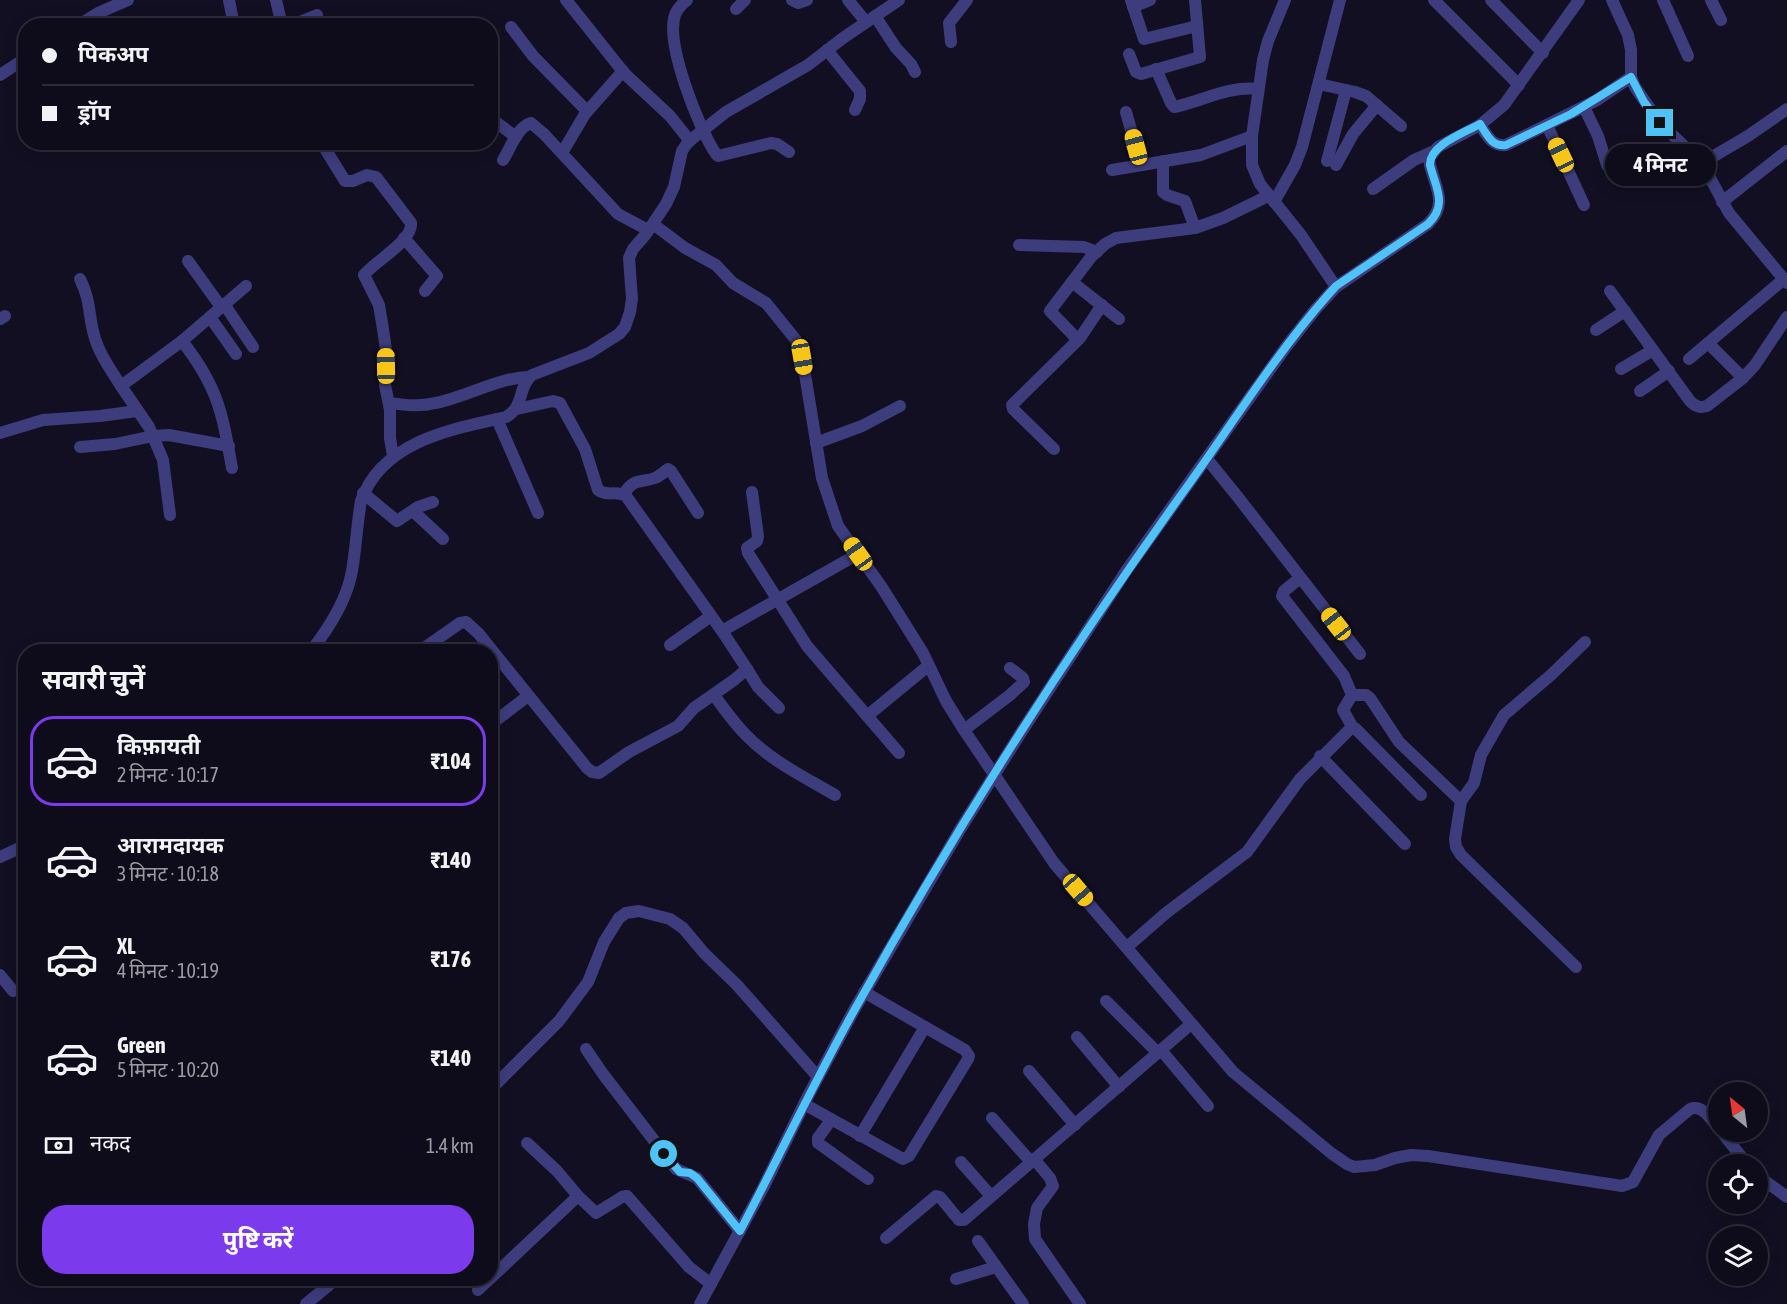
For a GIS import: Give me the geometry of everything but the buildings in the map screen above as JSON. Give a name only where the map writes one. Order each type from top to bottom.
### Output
[{"type":"street","points":[[90,18],[128,0]]},
{"type":"street","points":[[229,0],[232,18]]},
{"type":"street","points":[[276,0],[280,18]]},
{"type":"street","points":[[566,0],[623,71],[670,116],[690,141]]},
{"type":"street","points":[[687,0],[675,14],[675,39],[689,99],[718,156],[771,143],[789,152]]},
{"type":"street","points":[[792,0],[798,3],[807,0]]},
{"type":"street","points":[[848,0],[871,19],[908,59],[915,72]]},
{"type":"street","points":[[316,644],[336,614],[345,595],[352,573],[363,494],[379,470],[393,456],[426,438],[506,417],[522,393],[548,367],[589,353],[619,334],[625,327],[632,299],[629,258],[666,204],[674,187],[682,151],[690,141],[726,112],[808,65],[899,0]]},
{"type":"street","points":[[951,42],[949,23],[967,0]]},
{"type":"street","points":[[1150,0],[1132,3],[1144,39],[1197,26]]},
{"type":"street","points":[[1129,54],[1138,74],[1200,57],[1195,0]]},
{"type":"street","points":[[1285,0],[1268,41],[1258,89],[1252,136],[1252,165],[1254,176],[1301,235],[1336,286]]},
{"type":"street","points":[[1078,340],[1050,311],[1097,252],[1116,238],[1195,228],[1271,199],[1295,165],[1302,147],[1340,0]]},
{"type":"street","points":[[1434,0],[1519,85]]},
{"type":"street","points":[[1491,0],[1543,53]]},
{"type":"street","points":[[1373,189],[1414,160],[1480,124],[1504,105],[1580,0]]},
{"type":"street","points":[[1612,0],[1628,35],[1631,50],[1631,77],[1639,95],[1660,123],[1701,163],[1722,202],[1739,226],[1786,281],[1689,359]]},
{"type":"street","points":[[1663,0],[1688,56]]},
{"type":"street","points":[[1712,0],[1721,20]]},
{"type":"street","points":[[310,18],[317,15]]},
{"type":"street","points":[[511,27],[533,56],[587,111]]},
{"type":"street","points":[[827,50],[860,91],[860,99],[855,110]]},
{"type":"street","points":[[0,75],[18,63]]},
{"type":"street","points":[[1156,69],[1174,107],[1225,91],[1258,89]]},
{"type":"street","points":[[562,153],[587,111],[623,71]]},
{"type":"street","points":[[1480,124],[1489,138],[1499,146],[1506,145],[1584,107],[1631,77]]},
{"type":"street","points":[[1319,84],[1366,96],[1401,126]]},
{"type":"street","points":[[1346,90],[1332,163],[1377,105]]},
{"type":"street","points":[[1584,107],[1598,136],[1607,165]]},
{"type":"street","points":[[1701,163],[1748,136],[1787,108]]},
{"type":"street","points":[[1126,112],[1141,165]]},
{"type":"street","points":[[503,160],[516,137],[526,125],[531,123],[618,214],[651,227],[716,265],[730,280],[766,303],[796,340],[802,357],[816,443],[829,502],[838,526],[881,586],[923,653],[964,730],[1054,863],[1191,1024],[1233,1072],[1315,1141],[1354,1167],[1375,1165],[1411,1155],[1428,1156],[1626,1186],[1636,1177],[1659,1135],[1695,1107],[1701,1108],[1708,1116]]},
{"type":"street","points":[[498,124],[516,137]]},
{"type":"street","points":[[1547,125],[1584,205]]},
{"type":"street","points":[[1112,170],[1201,155],[1252,136]]},
{"type":"street","points":[[326,150],[345,181],[353,182],[368,175],[376,177],[411,223],[410,231],[404,238],[389,254],[364,274],[379,305],[386,350],[385,385],[389,403],[393,456]]},
{"type":"street","points":[[1722,202],[1787,151]]},
{"type":"street","points":[[700,1304],[864,992],[994,775],[1126,571],[1315,310],[1336,286],[1428,224],[1436,216],[1440,208],[1429,158],[1432,152]]},
{"type":"street","points":[[1163,161],[1164,192],[1185,201],[1195,228]]},
{"type":"street","points":[[404,238],[435,273],[436,279],[425,291]]},
{"type":"street","points":[[1019,245],[1084,247],[1097,252]]},
{"type":"street","points":[[188,261],[253,346]]},
{"type":"street","points":[[80,279],[89,299],[92,326],[99,348],[153,436],[164,463],[170,515]]},
{"type":"street","points":[[1072,282],[1119,319]]},
{"type":"street","points":[[122,386],[182,341],[246,286]]},
{"type":"street","points":[[1610,291],[1690,401],[1702,408],[1716,400],[1743,378],[1755,365],[1787,317]]},
{"type":"street","points":[[1054,449],[1013,409],[1012,405],[1078,340],[1102,305]]},
{"type":"street","points":[[1596,330],[1625,311]]},
{"type":"street","points":[[210,317],[236,354]]},
{"type":"street","points":[[182,341],[208,377],[216,395],[224,420],[232,468]]},
{"type":"street","points":[[1708,343],[1743,378]]},
{"type":"street","points":[[1621,369],[1653,350]]},
{"type":"street","points":[[1640,391],[1669,371]]},
{"type":"street","points":[[389,403],[418,405],[435,403],[507,380],[522,393],[558,401],[585,448],[598,489],[606,494],[624,494]]},
{"type":"street","points":[[816,443],[862,426],[900,406]]},
{"type":"street","points":[[0,433],[43,420],[137,411]]},
{"type":"street","points":[[497,419],[538,513]]},
{"type":"street","points":[[80,447],[169,435],[228,446]]},
{"type":"street","points":[[1207,459],[1360,654]]},
{"type":"street","points":[[624,494],[627,488],[638,481],[654,478],[670,470],[698,513]]},
{"type":"street","points":[[752,492],[759,536],[757,541],[748,546],[747,550],[807,646],[899,753]]},
{"type":"street","points":[[363,494],[397,521],[433,502]]},
{"type":"street","points":[[624,494],[722,631],[758,687],[779,708]]},
{"type":"street","points":[[413,511],[443,539]]},
{"type":"street","points":[[722,631],[858,554]]},
{"type":"street","points":[[1300,578],[1284,591],[1282,596],[1344,676],[1353,695]]},
{"type":"street","points":[[670,645],[711,616]]},
{"type":"street","points":[[430,644],[463,621],[474,629],[485,644]]},
{"type":"street","points":[[1576,967],[1461,855],[1455,839],[1461,801],[1474,783],[1481,755],[1504,715],[1585,642]]},
{"type":"street","points":[[498,661],[587,768],[596,773],[603,771],[629,752],[678,726],[694,708],[747,669]]},
{"type":"street","points":[[867,716],[928,666]]},
{"type":"street","points":[[964,730],[1024,682],[1023,678],[1010,668]]},
{"type":"street","points":[[714,695],[747,736],[764,751],[791,770],[835,795]]},
{"type":"street","points":[[1353,695],[1343,710],[1353,728],[1421,795]]},
{"type":"street","points":[[1353,695],[1366,695],[1370,698],[1399,742],[1461,801]]},
{"type":"street","points":[[498,719],[528,696]]},
{"type":"street","points":[[1127,947],[1166,913],[1238,860],[1320,756],[1353,728]]},
{"type":"street","points":[[1320,756],[1405,844]]},
{"type":"street","points":[[0,857],[18,849]]},
{"type":"street","points":[[498,1082],[560,1022],[588,981],[604,942],[619,918],[626,913],[639,911],[670,919],[683,928],[818,1077]]},
{"type":"street","points":[[0,975],[13,991]]},
{"type":"street","points":[[804,1104],[900,1159],[906,1158],[968,1059],[969,1056],[965,1050],[864,992]]},
{"type":"street","points":[[1106,1001],[1159,1052],[1208,1106]]},
{"type":"street","points":[[886,1238],[936,1196],[940,1197],[960,1221],[991,1197],[1191,1024]]},
{"type":"street","points":[[860,1136],[925,1027]]},
{"type":"street","points":[[1077,1037],[1119,1087]]},
{"type":"street","points":[[586,1049],[676,1169],[697,1178],[740,1231]]},
{"type":"street","points":[[1029,1071],[1075,1125]]},
{"type":"street","points":[[992,1118],[1050,1178],[1053,1186],[1037,1208],[1034,1224],[1035,1239],[1080,1304]]},
{"type":"street","points":[[831,1120],[818,1138],[818,1143],[868,1179]]},
{"type":"street","points":[[1730,1142],[1739,1154]]},
{"type":"street","points":[[527,1143],[557,1171],[596,1214],[627,1196],[689,1267],[711,1284]]},
{"type":"street","points":[[961,1162],[991,1197]]},
{"type":"street","points":[[1768,1183],[1787,1197]]},
{"type":"street","points":[[498,1271],[578,1196]]},
{"type":"street","points":[[978,1241],[1023,1304]]},
{"type":"street","points":[[956,1279],[996,1267]]},
{"type":"street","points":[[306,1304],[328,1286]]},
{"type":"street","points":[[478,1290],[482,1286]]},
{"type":"route","points":[[664,1154],[680,1172],[690,1173],[697,1178],[740,1231],[808,1096],[899,932],[961,828],[1126,571],[1273,364],[1327,296],[1336,286],[1428,224],[1436,216],[1440,208],[1430,165],[1429,158],[1432,152],[1480,124],[1494,144],[1506,145],[1597,100],[1631,77],[1644,102],[1660,123]]}]
